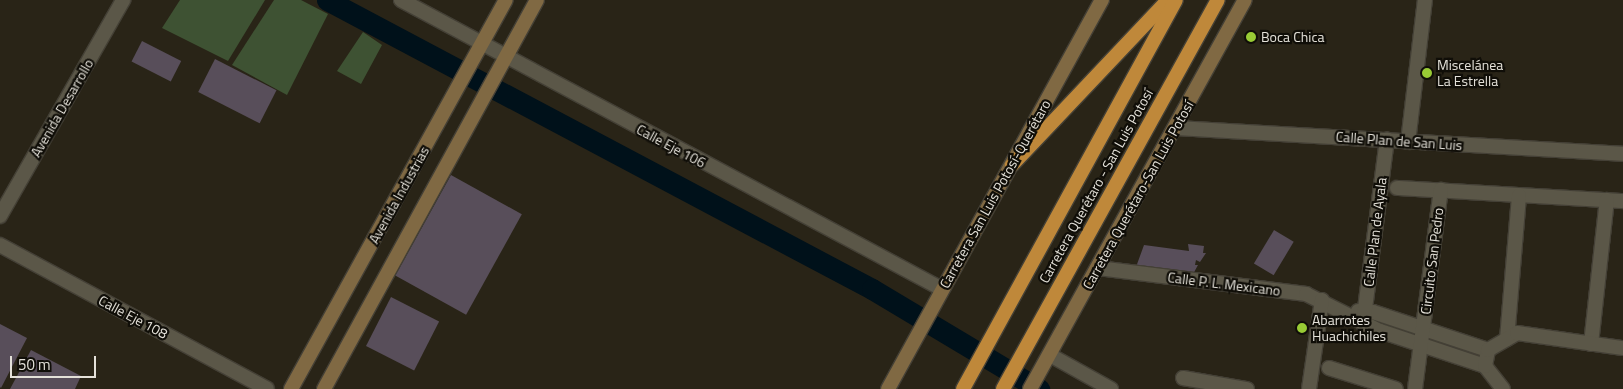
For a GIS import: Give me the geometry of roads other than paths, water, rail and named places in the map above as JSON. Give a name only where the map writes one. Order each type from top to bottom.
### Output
[{"type":"highway","points":[[1012,165],[1168,0]]},
{"type":"highway","name":"Carretera Querétaro - San Luis Potosí","points":[[964,387],[1000,325],[1176,0]]},
{"type":"highway","name":"Carretera Querétaro - San Luis Potosí","points":[[1003,389],[1218,0]]},
{"type":"main road","name":"Avenida Industrias","points":[[291,389],[506,0]]},
{"type":"main road","name":"Avenida Industrias","points":[[324,389],[537,0]]},
{"type":"main road","name":"Carretera San Luis Potosí-Querétaro","points":[[888,389],[1102,0]]},
{"type":"main road","name":"Carretera Querétaro-San Luis Potosí","points":[[1030,389],[1245,0]]},
{"type":"street","name":"Avenida Desarrollo","points":[[0,216],[123,0]]},
{"type":"street","name":"Calle Eje 106","points":[[401,0],[506,58],[942,289]]},
{"type":"street","points":[[1408,142],[1426,0]]},
{"type":"street","name":"Calle Plan de San Luis","points":[[1174,128],[1623,154]]},
{"type":"street","name":"Calle Plan de Ayala","points":[[1364,317],[1387,140]]},
{"type":"street","name":"Circuito San Pedro","points":[[1397,188],[1623,201]]},
{"type":"street","name":"Circuito San Pedro","points":[[1415,389],[1441,190]]},
{"type":"street","points":[[1507,338],[1519,195]]},
{"type":"street","points":[[1591,344],[1607,200]]},
{"type":"street","name":"Calle Eje 108","points":[[0,245],[267,389]]},
{"type":"street","name":"Calle P. L. Mexicano","points":[[1098,268],[1306,294],[1347,312],[1364,317]]},
{"type":"street","points":[[1309,389],[1322,300]]},
{"type":"street","points":[[1364,317],[1421,347],[1485,366],[1503,389]]},
{"type":"street","name":"Circuito San Pedro","points":[[1364,317],[1488,350]]},
{"type":"street","points":[[1485,366],[1488,350],[1507,338],[1528,333],[1623,348]]},
{"type":"street","points":[[1047,360],[1111,389]]},
{"type":"street","points":[[1329,368],[1361,384],[1396,389]]},
{"type":"street","points":[[1183,378],[1247,389]]},
{"type":"waterway","points":[[327,0],[872,289],[1039,389]]},
{"type":"place","name":"Boca Chica","points":[[1251,37]]},
{"type":"place","name":"Miscelánea La Estrella","points":[[1427,73]]},
{"type":"place","name":"Abarrotes Huachichiles","points":[[1302,328]]}]
